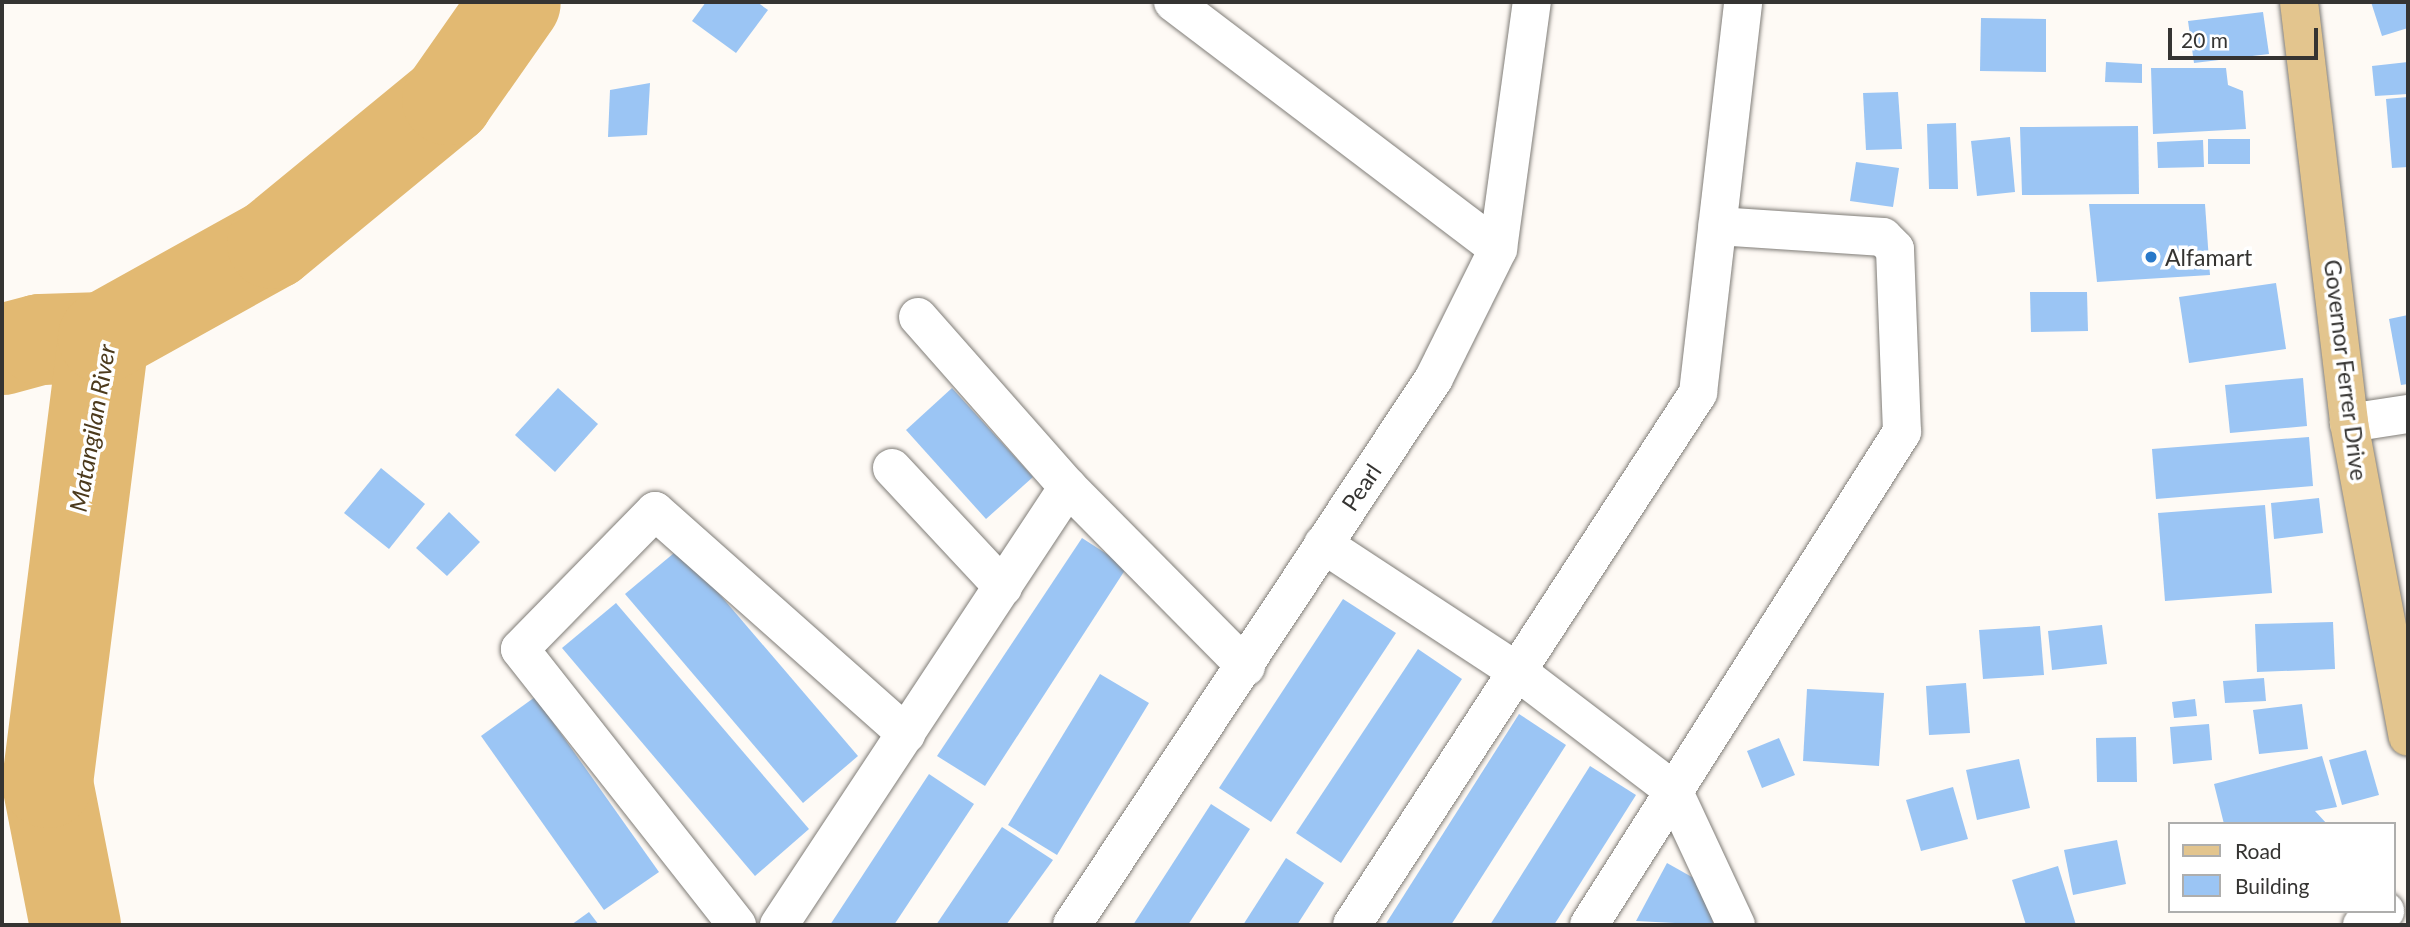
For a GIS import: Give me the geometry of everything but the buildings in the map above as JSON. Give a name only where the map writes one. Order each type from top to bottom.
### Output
[{"type":"main road","name":"Governor Ferrer Drive","points":[[2299,2],[2349,423],[2408,737]]},
{"type":"street","points":[[1173,2],[1499,249]]},
{"type":"street","name":"Pearl","points":[[1072,925],[1246,667],[1323,544],[1434,379],[1499,249],[1532,2]]},
{"type":"street","points":[[1352,925],[1698,393],[1743,2]]},
{"type":"street","points":[[1589,925],[1902,432],[1895,249],[1883,237],[1717,226]]},
{"type":"street","points":[[918,317],[1068,487],[1246,667]]},
{"type":"street","points":[[2349,423],[2408,414]]},
{"type":"street","points":[[892,468],[1003,587]]},
{"type":"street","points":[[779,925],[1068,487]]},
{"type":"street","points":[[737,925],[520,649],[655,511],[906,734]]},
{"type":"street","points":[[1323,544],[1518,672],[1673,790],[1736,925]]},
{"type":"street","points":[[2362,925],[2382,913]]},
{"type":"waterway","name":"Matangilan River","points":[[75,925],[47,782],[103,337],[272,243],[447,99],[515,2]]},
{"type":"waterway","points":[[2,349],[40,339],[103,337]]},
{"type":"place","name":"Alfamart","points":[[2151,257]]}]
